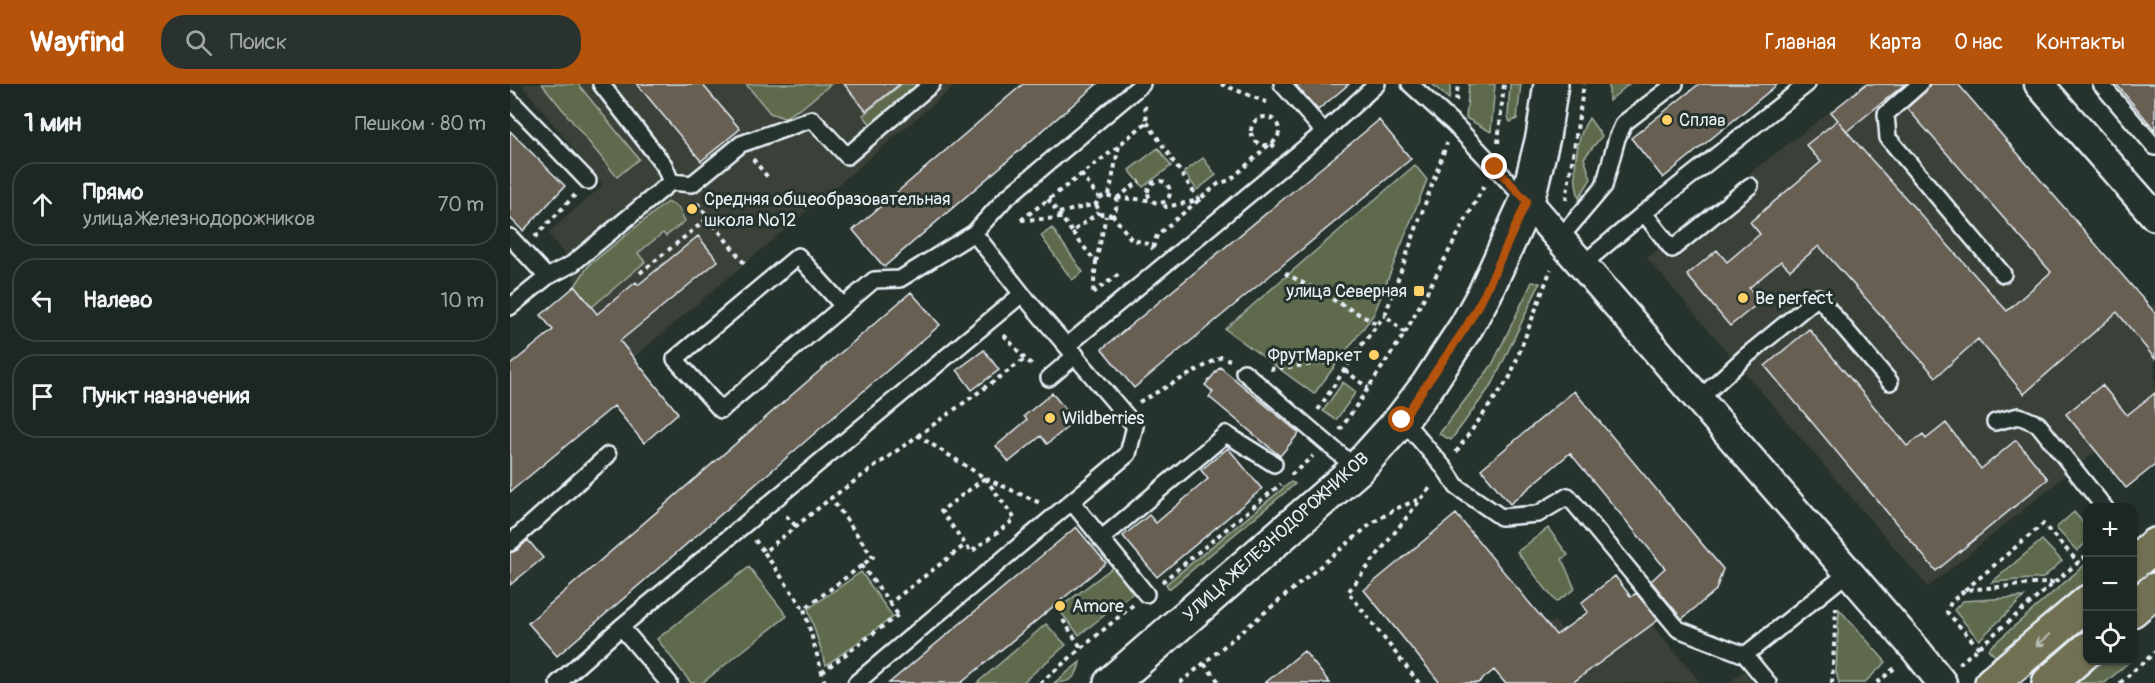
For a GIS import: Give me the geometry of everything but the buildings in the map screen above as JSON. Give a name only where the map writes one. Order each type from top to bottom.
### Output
[{"type":"main road","points":[[1992,683],[2083,606]]},
{"type":"main road","points":[[2049,683],[2083,654]]},
{"type":"street","name":"УЛИЦА ЖЕЛЕЗНОДОРОЖНИКОВ","points":[[1111,683],[1357,469],[1402,420],[1466,327],[1485,293],[1527,201],[1544,137],[1551,84]]},
{"type":"street","points":[[2039,84],[2155,216]]},
{"type":"street","points":[[1527,201],[1698,400],[1843,576],[1941,681]]},
{"type":"lane","points":[[601,84],[664,165],[671,182]]},
{"type":"lane","points":[[510,307],[547,277],[572,264],[671,182],[692,184],[741,144],[812,119],[847,156],[932,84]]},
{"type":"lane","points":[[843,306],[798,256],[675,359],[721,410],[874,280],[900,279],[974,233],[1005,199],[1142,84]]},
{"type":"lane","points":[[1282,84],[1324,132]]},
{"type":"lane","points":[[1049,378],[1089,328],[1324,132],[1377,84]]},
{"type":"lane","points":[[1410,84],[1454,124],[1527,201]]},
{"type":"lane","points":[[1560,238],[1604,186],[1617,138],[1624,123],[1675,84]]},
{"type":"lane","points":[[1583,264],[1807,84]]},
{"type":"lane","points":[[1920,84],[1886,114],[1888,138],[2003,274]]},
{"type":"lane","points":[[2101,84],[2155,147]]},
{"type":"lane","points":[[510,100],[588,181]]},
{"type":"lane","points":[[1644,213],[1672,249],[1750,186]]},
{"type":"lane","points":[[856,683],[1128,454],[1136,426],[974,233]]},
{"type":"lane","points":[[510,237],[547,277]]},
{"type":"lane","points":[[565,681],[621,627],[1023,294]]},
{"type":"lane","points":[[1698,400],[1745,357],[1818,297],[1890,381]]},
{"type":"lane","points":[[1244,372],[1357,469]]},
{"type":"lane","points":[[1995,422],[2019,416],[2038,424],[2103,503]]},
{"type":"lane","points":[[1402,420],[1445,469],[1457,487],[1501,517],[1538,514],[1568,496],[1678,629],[1745,655],[1768,683]]},
{"type":"lane","points":[[1101,539],[1226,434],[1274,464]]},
{"type":"lane","points":[[510,543],[608,455]]},
{"type":"lane","points":[[1072,502],[1146,594]]},
{"type":"lane","points":[[1745,655],[1843,576]]},
{"type":"lane","points":[[621,627],[669,683]]},
{"type":"path","points":[[1142,84],[1148,122],[1199,200]]},
{"type":"path","points":[[1221,84],[1278,106]]},
{"type":"path","points":[[1040,683],[1275,489],[1340,430],[1405,333],[1495,167],[1504,84]]},
{"type":"path","points":[[1560,238],[1584,84]]},
{"type":"path","points":[[1144,256],[1152,249],[1157,234],[1218,184],[1230,180],[1271,143],[1279,133],[1277,124],[1271,118],[1262,117],[1254,122],[1252,136],[1254,140],[1262,144],[1271,143]]},
{"type":"path","points":[[1062,218],[1021,220],[1148,122]]},
{"type":"path","points":[[1308,426],[1350,360],[1385,315],[1454,124]]},
{"type":"path","points":[[1109,195],[1119,145]]},
{"type":"path","points":[[752,158],[770,180]]},
{"type":"path","points":[[1081,174],[1099,198]]},
{"type":"path","points":[[542,230],[588,181]]},
{"type":"path","points":[[1116,198],[1140,181]]},
{"type":"path","points":[[1150,200],[1147,192],[1150,185],[1160,181],[1167,185],[1170,192],[1163,203]]},
{"type":"path","points":[[671,182],[687,190],[744,263]]},
{"type":"path","points":[[1116,198],[1116,209],[1112,214],[1106,216],[1099,212],[1096,204],[1099,198],[1109,195],[1116,198],[1150,200],[1163,203],[1166,207],[1199,200]]},
{"type":"path","points":[[1048,200],[1095,263]]},
{"type":"path","points":[[1059,213],[1096,204]]},
{"type":"path","points":[[1072,232],[1099,212]]},
{"type":"path","points":[[1112,214],[1131,239],[1148,244],[1165,264]]},
{"type":"path","points":[[1089,328],[1095,263],[1106,216]]},
{"type":"path","points":[[640,273],[708,218]]},
{"type":"path","points":[[1092,293],[1127,268]]},
{"type":"path","points":[[1285,273],[1377,324]]},
{"type":"path","points":[[1419,683],[1348,592],[1445,469],[1510,377],[1548,279]]},
{"type":"path","points":[[1385,315],[1405,333]]},
{"type":"path","points":[[991,321],[1024,359],[1049,378]]},
{"type":"path","points":[[1123,411],[1221,357],[1232,361],[1244,372],[1350,360]]},
{"type":"path","points":[[825,683],[804,609],[764,552],[831,498],[1024,359]]},
{"type":"path","points":[[1345,370],[1368,388]]},
{"type":"path","points":[[917,435],[985,478],[1059,512]]},
{"type":"path","points":[[985,478],[1015,519],[971,552],[941,511],[985,478]]},
{"type":"path","points":[[804,609],[873,557],[831,498]]},
{"type":"path","points":[[1180,683],[1371,524],[1395,509],[1422,498]]},
{"type":"path","points":[[1979,648],[1947,612],[1950,602],[2043,524],[2079,563]]},
{"type":"path","points":[[861,565],[890,603],[965,545]]},
{"type":"path","points":[[1941,681],[2085,557]]},
{"type":"path","points":[[1832,683],[1843,576]]},
{"type":"path","points":[[1965,590],[2057,582]]},
{"type":"path","points":[[822,672],[898,615]]},
{"type":"path","points":[[1063,620],[1082,649]]},
{"type":"path","points":[[2120,683],[2155,652]]},
{"type":"path","points":[[1204,664],[1220,683]]},
{"type":"shaded area","name":"Средняя общеобразовательная школа №12","points":[[521,84],[957,84],[633,358],[575,286],[572,264],[548,233],[603,185]]},
{"type":"shaded area","points":[[1866,84],[1958,84],[2150,307],[2155,303],[2155,465],[2126,488],[2096,451],[1928,587],[1647,258],[1754,170]]},
{"type":"shaded area","points":[[1456,514],[1548,625],[1554,620],[1592,668],[1651,624],[1701,683],[1505,683],[1494,670],[1478,683],[1440,683],[1364,590]]},
{"type":"shaded area","points":[[1744,671],[1754,683],[1729,683]]},
{"type":"green space","points":[[542,84],[578,84],[639,159],[617,177]]},
{"type":"green space","points":[[746,84],[831,84],[803,107],[784,118],[770,113]]},
{"type":"green space","points":[[902,84],[917,84],[915,90],[872,126],[863,115]]},
{"type":"green space","points":[[1432,84],[1451,84],[1449,99]]},
{"type":"green space","points":[[1469,84],[1495,84],[1491,132],[1466,118]]},
{"type":"green space","points":[[1510,84],[1521,84],[1517,119],[1510,122],[1508,117]]},
{"type":"green space","points":[[1609,84],[1629,84],[1609,101]]},
{"type":"green space","points":[[1589,118],[1602,136],[1584,158],[1591,179],[1579,198],[1575,168],[1576,157],[1584,126]]},
{"type":"green space","points":[[1158,148],[1171,166],[1143,187],[1129,170]]},
{"type":"green space","points":[[1203,158],[1216,175],[1197,190],[1184,172]]},
{"type":"green space","points":[[1415,165],[1427,180],[1374,314],[1314,394],[1225,329]]},
{"type":"green space","points":[[667,202],[678,207],[685,221],[666,236],[663,233],[638,253],[645,262],[592,307],[575,286],[589,265]]},
{"type":"green space","points":[[1052,228],[1083,272],[1072,280],[1041,236]]},
{"type":"green space","points":[[1532,282],[1540,283],[1493,383],[1451,440],[1439,434],[1492,365]]},
{"type":"green space","points":[[1343,382],[1356,392],[1336,420],[1323,411]]},
{"type":"green space","points":[[1291,482],[1295,484],[1169,589],[1166,584]]},
{"type":"green space","points":[[2074,512],[2083,522],[2083,546],[2077,551],[2056,528]]},
{"type":"green space","points":[[1548,528],[1568,555],[1562,559],[1575,589],[1556,602],[1517,552]]},
{"type":"green space","points":[[2042,540],[2062,561],[2043,578],[1992,582]]},
{"type":"green space","points":[[1116,565],[1137,590],[1079,635],[1058,609]]},
{"type":"green space","points":[[2083,566],[2083,585],[1998,659],[1988,649]]},
{"type":"green space","points":[[749,567],[787,616],[702,683],[691,683],[657,639]]},
{"type":"green space","points":[[861,572],[893,617],[826,665],[808,609]]},
{"type":"green space","points":[[2024,597],[1979,640],[1954,610],[1963,601]]},
{"type":"green space","points":[[1839,609],[1886,662],[1864,683],[1839,683],[1836,672]]},
{"type":"green space","points":[[1046,624],[1066,645],[1022,683],[977,683]]},
{"type":"green space","points":[[1080,662],[1075,676],[1064,682],[1054,683]]},
{"type":"green space","points":[[2098,665],[2125,665],[2105,683],[2077,683]]},
{"type":"place","name":"Сплав","points":[[1667,120]]},
{"type":"place","name":"Средняя общеобразовательная школа №12","points":[[692,209]]},
{"type":"place","name":"улица Северная","points":[[1419,291]]},
{"type":"place","name":"Be perfect","points":[[1743,298]]},
{"type":"place","name":"ФрутМаркет","points":[[1374,355]]},
{"type":"place","name":"Wildberries","points":[[1050,418]]},
{"type":"place","name":"Amore","points":[[1060,606]]},
{"type":"route","points":[[1402,420],[1466,327],[1485,293],[1527,201],[1495,167]]}]
